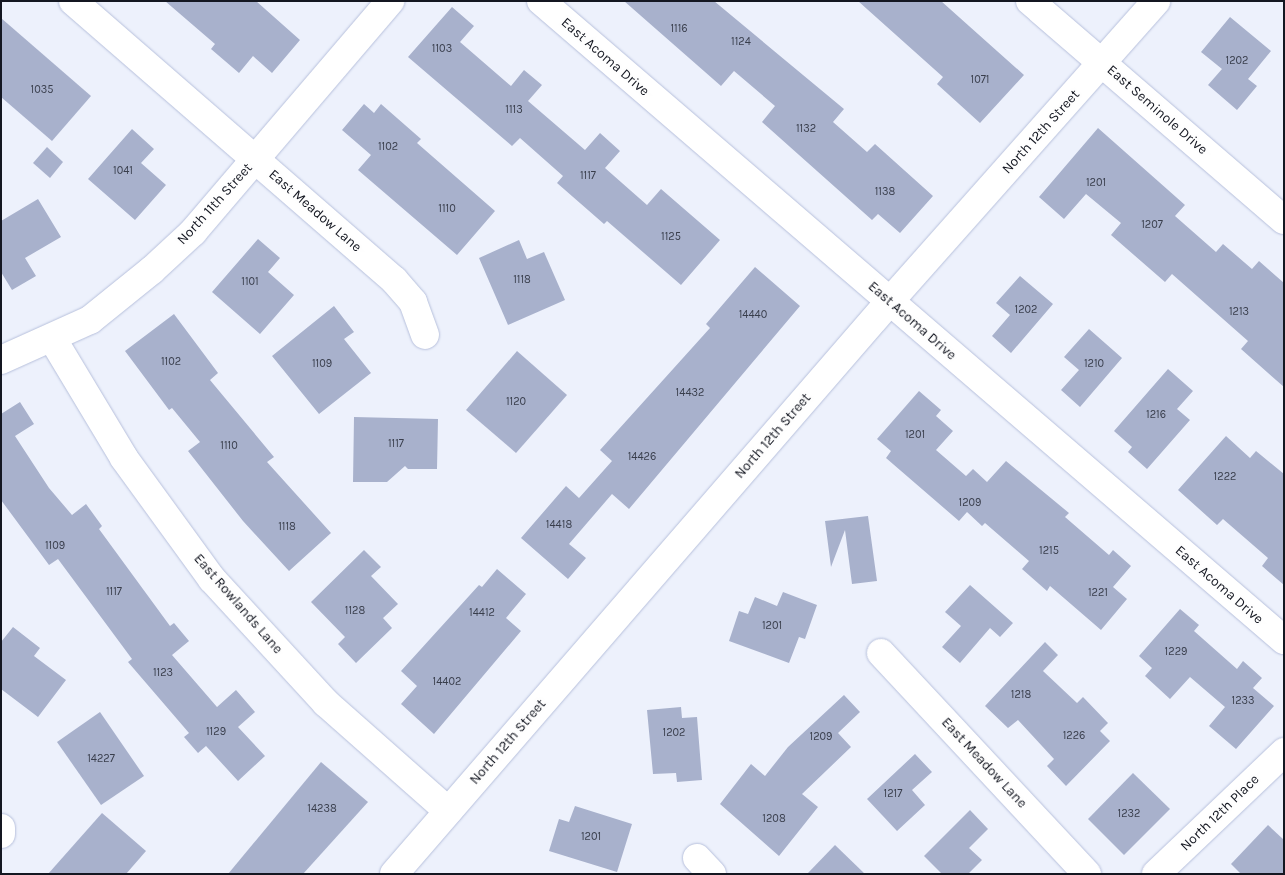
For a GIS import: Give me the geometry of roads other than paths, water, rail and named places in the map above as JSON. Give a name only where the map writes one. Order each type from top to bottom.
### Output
[{"type":"street","name":"East Meadow Lane","points":[[73,1],[394,280],[413,302],[425,335]]},
{"type":"street","name":"North 11th Street","points":[[1,360],[90,320],[152,270],[193,232],[390,1]]},
{"type":"street","name":"East Acoma Drive","points":[[541,1],[1284,640]]},
{"type":"street","name":"East Seminole Drive","points":[[1030,1],[1284,220]]},
{"type":"street","name":"North 12th Street","points":[[394,874],[890,301],[1156,1]]},
{"type":"street","name":"East Rowlands Lane","points":[[52,338],[124,458],[212,579],[326,702],[448,811]]},
{"type":"street","name":"East Meadow Lane","points":[[881,653],[1087,874]]},
{"type":"street","name":"North 12th Place","points":[[1156,874],[1284,752]]},
{"type":"street","points":[[1,828],[1,834]]}]
